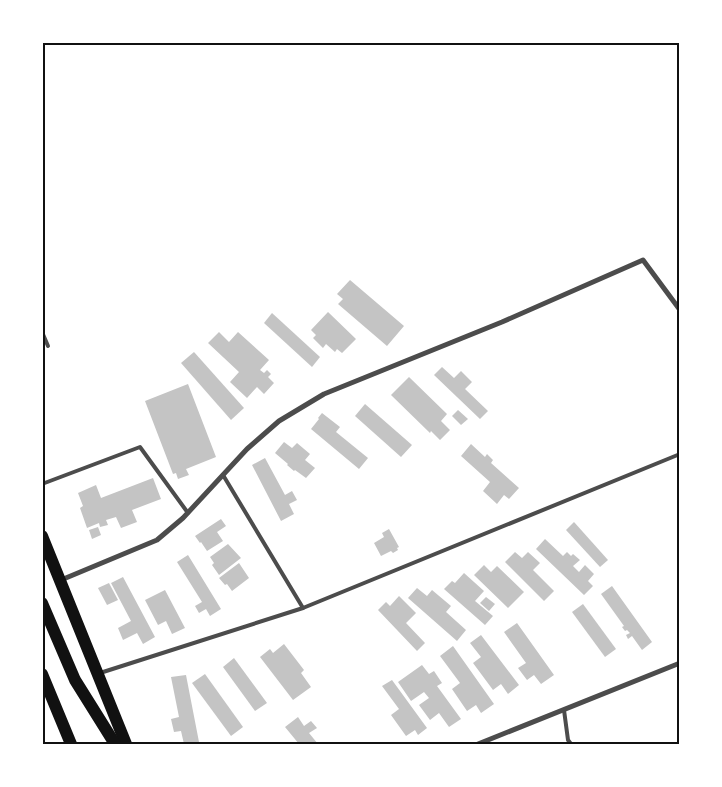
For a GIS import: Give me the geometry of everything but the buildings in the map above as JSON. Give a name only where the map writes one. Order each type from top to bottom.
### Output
[{"type":"main road","points":[[42,536],[126,744]]},
{"type":"main road","points":[[42,603],[75,680],[114,744]]},
{"type":"main road","points":[[42,674],[71,744]]},
{"type":"street","points":[[60,580],[157,540],[188,512],[247,448],[279,421],[324,394],[502,322],[643,260],[680,310]]},
{"type":"street","points":[[478,744],[680,663]]},
{"type":"lane","points":[[42,332],[48,346]]},
{"type":"lane","points":[[42,484],[140,447],[188,512]]},
{"type":"lane","points":[[98,674],[303,608],[680,454]]},
{"type":"lane","points":[[223,475],[303,608]]},
{"type":"lane","points":[[564,710],[568,740],[571,744]]}]
